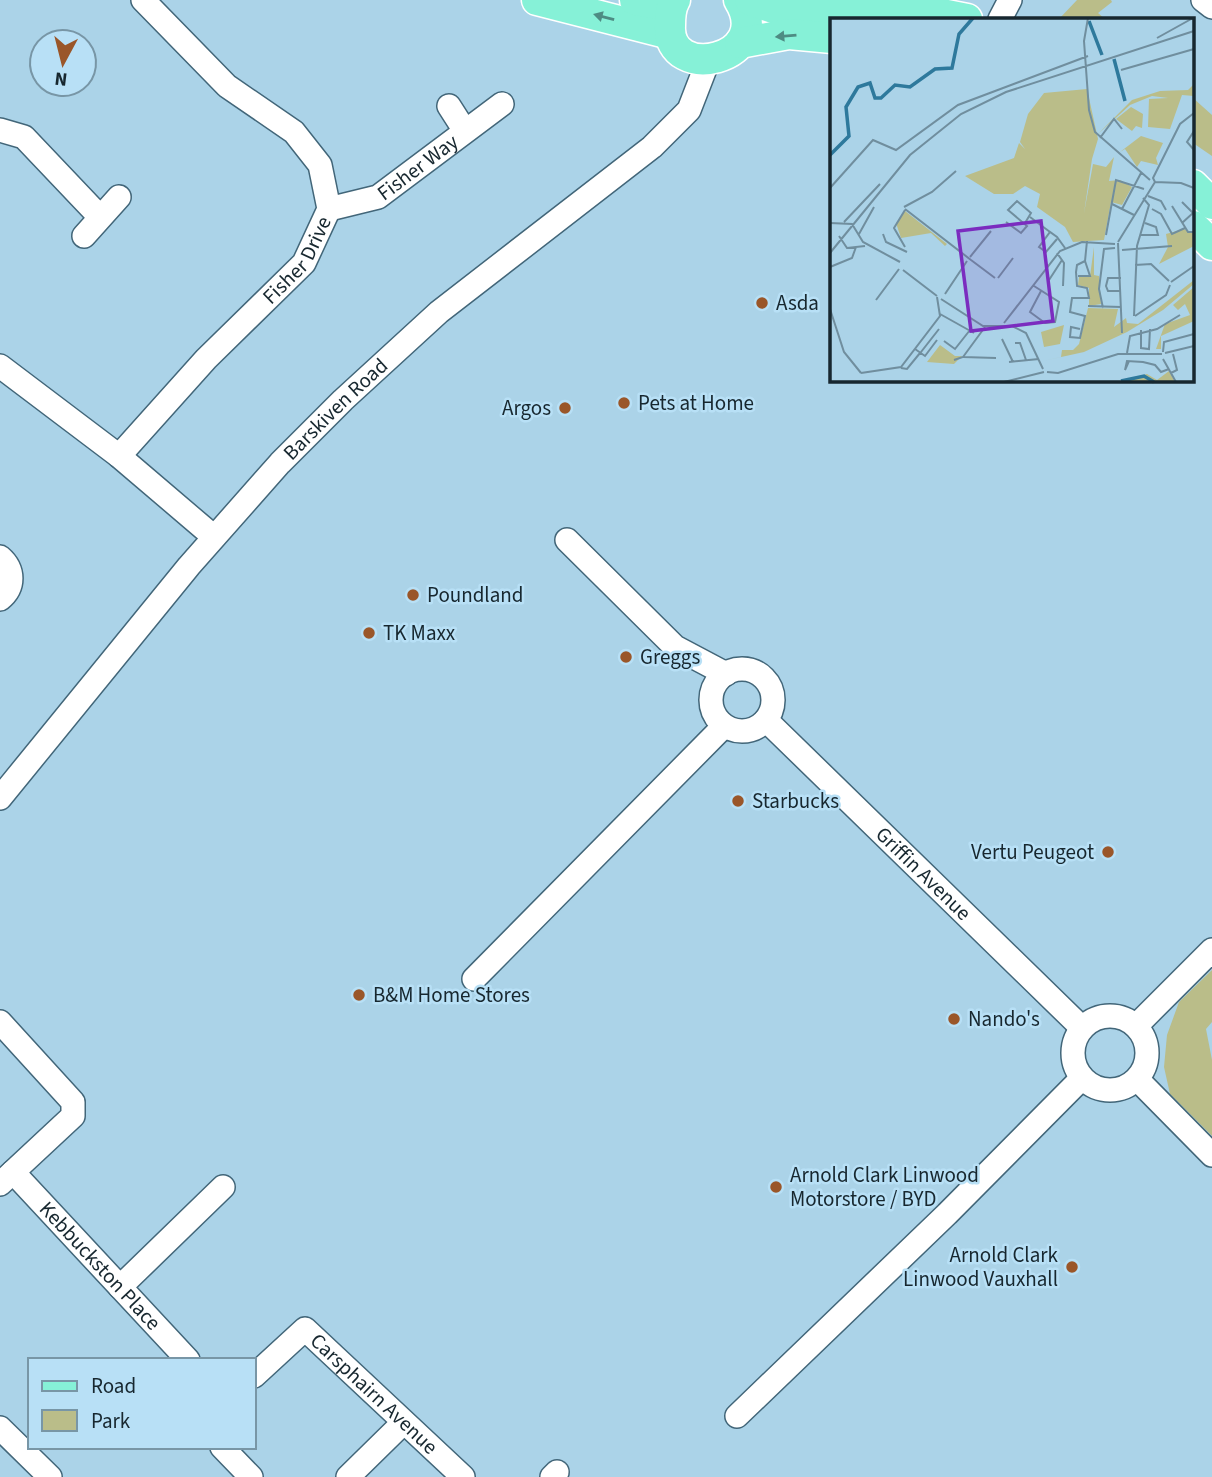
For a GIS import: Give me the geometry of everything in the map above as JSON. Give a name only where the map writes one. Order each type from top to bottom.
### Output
[{"type":"main road","points":[[537,0],[672,13]]},
{"type":"main road","points":[[635,0],[672,13]]},
{"type":"main road","points":[[739,0],[744,7],[746,23],[740,43]]},
{"type":"main road","points":[[750,0],[782,11],[911,11],[962,18]]},
{"type":"main road","points":[[672,13],[682,52],[708,61],[722,58],[740,43],[789,34],[830,38]]},
{"type":"main road","points":[[1194,227],[1212,245]]},
{"type":"street","name":"Fisher Drive","points":[[119,456],[206,359],[304,263],[329,209],[320,165],[294,132],[227,86],[144,0]]},
{"type":"street","points":[[1001,18],[1010,0]]},
{"type":"street","points":[[1203,0],[1212,7]]},
{"type":"street","name":"Barskiven Road","points":[[0,798],[214,537],[280,463],[343,400],[439,312],[652,147],[688,110],[708,61]]},
{"type":"street","name":"Fisher Way","points":[[329,209],[377,197],[502,104]]},
{"type":"street","name":"Fisher Way","points":[[449,106],[465,131]]},
{"type":"street","points":[[0,130],[24,137],[100,217]]},
{"type":"street","points":[[84,236],[119,197]]},
{"type":"street","points":[[0,366],[119,456],[214,537]]},
{"type":"street","points":[[567,540],[675,647],[726,674]]},
{"type":"street","points":[[0,557],[8,565],[11,582],[9,590],[0,598]]},
{"type":"street","points":[[744,670],[763,678],[772,691],[773,702],[766,720],[750,730],[739,731],[724,726],[713,710],[711,700],[713,689],[726,674],[744,670]]},
{"type":"street","name":"Griffin Avenue","points":[[766,720],[1082,1028]]},
{"type":"street","points":[[474,979],[724,726]]},
{"type":"street","points":[[1136,1026],[1212,950]]},
{"type":"street","points":[[1112,1016],[1125,1019],[1136,1026],[1146,1043],[1147,1056],[1137,1079],[1124,1087],[1111,1090],[1095,1087],[1082,1078],[1073,1055],[1075,1042],[1082,1028],[1090,1021],[1112,1016]]},
{"type":"street","points":[[0,1022],[73,1102],[73,1116],[6,1178]]},
{"type":"street","points":[[737,1416],[947,1214],[1082,1078]]},
{"type":"street","points":[[1137,1079],[1212,1155]]},
{"type":"street","name":"Kebbuckston Place","points":[[6,1178],[120,1287],[186,1358]]},
{"type":"street","points":[[120,1287],[223,1187]]},
{"type":"street","name":"Carsphairn Avenue","points":[[256,1374],[304,1329],[463,1477]]},
{"type":"street","points":[[348,1477],[403,1423]]},
{"type":"street","points":[[0,1429],[50,1477]]},
{"type":"green space","points":[[1077,0],[1112,2],[1098,13],[1104,18],[1060,18]]},
{"type":"green space","points":[[1194,99],[1212,115],[1212,156],[1194,144]]},
{"type":"green space","points":[[1212,970],[1212,1022],[1206,1029],[1212,1060],[1212,1136],[1170,1094],[1164,1067],[1167,1035],[1179,1002]]},
{"type":"place","name":"Asda","points":[[762,303]]},
{"type":"place","name":"Pets at Home","points":[[624,403]]},
{"type":"place","name":"Argos","points":[[565,408]]},
{"type":"place","name":"Poundland","points":[[413,595]]},
{"type":"place","name":"TK Maxx","points":[[369,633]]},
{"type":"place","name":"Greggs","points":[[626,657]]},
{"type":"place","name":"Starbucks","points":[[738,801]]},
{"type":"place","name":"Vertu Peugeot","points":[[1108,852]]},
{"type":"place","name":"B&M Home Stores","points":[[359,995]]},
{"type":"place","name":"Nando's","points":[[954,1019]]},
{"type":"place","name":"Arnold Clark Linwood Motorstore / BYD","points":[[776,1187]]},
{"type":"place","name":"Arnold Clark Linwood Vauxhall","points":[[1072,1267]]}]
